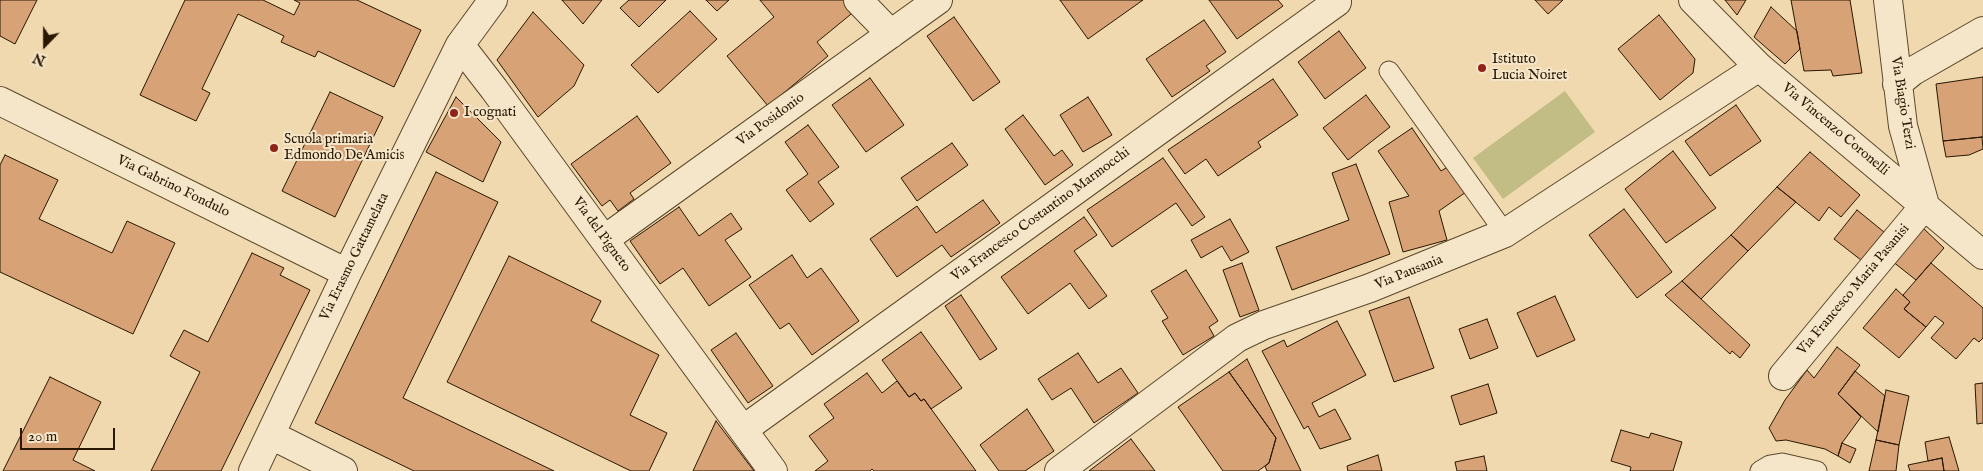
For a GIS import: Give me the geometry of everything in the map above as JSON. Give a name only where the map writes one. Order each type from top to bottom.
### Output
[{"type":"street","points":[[460,45],[493,0]]},
{"type":"street","points":[[858,0],[891,34]]},
{"type":"street","name":"Via Posidonio","points":[[605,240],[938,0]]},
{"type":"street","name":"Via Vincenzo Coronelli","points":[[1693,0],[1759,67],[1983,255]]},
{"type":"street","name":"Via Biagio Terzi","points":[[1888,0],[1903,126],[1925,205]]},
{"type":"street","name":"Via Francesco Costantino Marmocchi","points":[[744,429],[1337,2]]},
{"type":"street","points":[[1897,84],[1913,71],[1983,30]]},
{"type":"street","name":"Via del Pigneto","points":[[460,45],[494,88],[773,471]]},
{"type":"street","name":"Via Erasmo Gattamelata","points":[[253,471],[347,273],[460,45]]},
{"type":"street","name":"Via Pausania","points":[[1059,471],[1238,338],[1264,325],[1370,288],[1506,233],[1759,67]]},
{"type":"street","name":"Via Gabrino Fondulo","points":[[0,101],[347,273]]},
{"type":"street","name":"Via Francesco Maria Pasanisi","points":[[1783,376],[1925,205]]},
{"type":"street","points":[[271,435],[342,471]]},
{"type":"lane","points":[[1389,70],[1506,233]]},
{"type":"lane","points":[[1760,471],[1782,463],[1817,471]]},
{"type":"shaded area","points":[[1565,91],[1595,132],[1503,199],[1473,158]]},
{"type":"building","points":[[0,0],[37,0],[15,44],[0,36]]},
{"type":"building","points":[[185,0],[263,0],[294,15],[300,3],[294,0],[357,0],[421,30],[394,87],[318,51],[315,57],[281,42],[284,36],[238,14],[202,89],[210,93],[196,121],[140,95]]},
{"type":"building","points":[[562,0],[602,0],[583,24]]},
{"type":"building","points":[[629,0],[666,0],[639,27],[620,8]]},
{"type":"building","points":[[706,0],[729,0],[717,11]]},
{"type":"building","points":[[760,0],[848,0],[856,10],[817,42],[828,56],[768,106],[727,56],[774,17]]},
{"type":"building","points":[[1060,0],[1143,0],[1088,39]]},
{"type":"building","points":[[1209,0],[1278,0],[1283,6],[1237,39]]},
{"type":"building","points":[[1535,0],[1563,0],[1548,14]]},
{"type":"building","points":[[1725,0],[1746,0],[1737,15]]},
{"type":"building","points":[[1791,0],[1850,0],[1862,73],[1833,76],[1831,70],[1804,71]]},
{"type":"building","points":[[1771,7],[1797,31],[1800,49],[1785,64],[1754,37]]},
{"type":"building","points":[[690,11],[717,39],[658,93],[631,65]]},
{"type":"building","points":[[533,12],[584,65],[574,86],[538,117],[497,60]]},
{"type":"building","points":[[1659,15],[1695,59],[1693,73],[1660,100],[1618,49]]},
{"type":"building","points":[[954,17],[1000,82],[973,101],[927,36]]},
{"type":"building","points":[[1204,20],[1226,52],[1206,66],[1210,71],[1172,97],[1146,59]]},
{"type":"building","points":[[1339,31],[1366,68],[1325,99],[1298,62]]},
{"type":"building","points":[[1983,77],[1983,137],[1943,141],[1936,84]]},
{"type":"building","points":[[870,78],[904,125],[866,152],[832,105]]},
{"type":"building","points":[[1273,79],[1298,115],[1258,142],[1261,147],[1218,176],[1206,159],[1185,174],[1168,150]]},
{"type":"building","points":[[330,92],[383,117],[335,217],[282,191]]},
{"type":"building","points":[[1366,95],[1390,127],[1348,160],[1323,128]]},
{"type":"building","points":[[456,97],[501,142],[483,182],[426,152]]},
{"type":"building","points":[[1088,97],[1112,135],[1083,152],[1060,115]]},
{"type":"building","points":[[1736,105],[1761,141],[1710,176],[1685,141]]},
{"type":"building","points":[[1023,115],[1054,156],[1062,150],[1073,165],[1045,185],[1005,129]]},
{"type":"building","points":[[637,116],[671,163],[630,193],[634,199],[618,211],[610,200],[602,206],[571,164]]},
{"type":"building","points":[[808,125],[839,167],[818,182],[834,204],[810,222],[786,190],[808,174],[785,142]]},
{"type":"building","points":[[1412,128],[1441,171],[1449,166],[1466,192],[1439,211],[1447,240],[1403,252],[1389,202],[1409,196],[1378,151]]},
{"type":"building","points":[[1982,137],[1983,149],[1969,155],[1946,157],[1943,141]]},
{"type":"building","points":[[952,143],[968,165],[917,201],[901,178]]},
{"type":"building","points":[[1673,151],[1716,208],[1666,243],[1625,189]]},
{"type":"building","points":[[1810,152],[1860,195],[1841,217],[1829,207],[1819,221],[1777,187]]},
{"type":"building","points":[[5,155],[58,180],[39,219],[112,253],[127,221],[175,243],[133,334],[0,272],[0,165]]},
{"type":"building","points":[[1163,158],[1205,217],[1192,226],[1176,203],[1112,247],[1087,210]]},
{"type":"building","points":[[1356,164],[1390,254],[1292,290],[1276,247],[1349,220],[1332,173]]},
{"type":"building","points":[[436,172],[498,202],[403,398],[554,471],[414,471],[315,423]]},
{"type":"building","points":[[1777,187],[1796,202],[1748,251],[1731,235]]},
{"type":"building","points":[[983,200],[1000,223],[951,257],[942,245],[897,277],[870,239],[917,206],[936,233]]},
{"type":"building","points":[[679,207],[699,236],[731,213],[742,229],[725,240],[751,277],[709,306],[683,268],[660,284],[630,241]]},
{"type":"building","points":[[1624,209],[1672,272],[1637,298],[1589,235]]},
{"type":"building","points":[[1857,210],[1884,232],[1861,260],[1834,239]]},
{"type":"building","points":[[1084,217],[1097,235],[1074,251],[1107,296],[1089,309],[1070,283],[1028,314],[1001,277]]},
{"type":"building","points":[[1230,219],[1249,252],[1231,261],[1222,246],[1201,258],[1191,240]]},
{"type":"building","points":[[1922,227],[1944,248],[1916,280],[1892,261]]},
{"type":"building","points":[[1731,235],[1748,251],[1701,299],[1682,281]]},
{"type":"building","points":[[252,253],[284,268],[280,275],[310,290],[221,471],[151,471],[200,372],[170,356],[184,330],[208,342]]},
{"type":"building","points":[[792,255],[807,278],[821,268],[859,321],[812,355],[789,323],[780,329],[749,285]]},
{"type":"building","points":[[509,256],[601,301],[591,321],[659,355],[630,415],[667,433],[649,471],[631,471],[447,382]]},
{"type":"building","points":[[1242,263],[1259,310],[1240,317],[1223,270]]},
{"type":"building","points":[[1931,263],[1983,308],[1983,338],[1979,342],[1974,338],[1956,359],[1931,338],[1944,323],[1935,316],[1926,327],[1904,309],[1910,302],[1903,295]]},
{"type":"building","points":[[1186,270],[1218,321],[1209,327],[1214,336],[1183,355],[1162,321],[1168,318],[1151,291]]},
{"type":"building","points":[[1682,281],[1750,345],[1740,358],[1732,351],[1730,354],[1665,295]]},
{"type":"building","points":[[1896,289],[1910,302],[1904,309],[1926,327],[1899,358],[1863,328]]},
{"type":"building","points":[[961,295],[997,349],[980,360],[945,306]]},
{"type":"building","points":[[1555,296],[1575,340],[1537,357],[1517,313]]},
{"type":"building","points":[[1409,297],[1434,368],[1394,382],[1369,311]]},
{"type":"building","points":[[1487,319],[1498,348],[1470,359],[1459,329]]},
{"type":"building","points":[[1337,321],[1366,375],[1312,403],[1319,417],[1335,409],[1351,439],[1320,449],[1308,426],[1304,429],[1262,351],[1284,340],[1287,347]]},
{"type":"building","points":[[921,332],[962,388],[931,409],[924,399],[921,401],[915,393],[909,397],[882,360]]},
{"type":"building","points":[[736,333],[773,386],[748,403],[711,350]]},
{"type":"building","points":[[1837,347],[1860,365],[1838,394],[1861,417],[1842,443],[1838,456],[1825,449],[1786,440],[1776,441],[1769,428],[1785,400],[1807,370],[1814,378]]},
{"type":"building","points":[[1078,353],[1098,383],[1121,368],[1138,393],[1094,423],[1071,388],[1052,400],[1038,379]]},
{"type":"building","points":[[1247,359],[1301,471],[1267,471],[1265,466],[1269,463],[1276,438],[1229,372]]},
{"type":"building","points":[[1855,371],[1885,396],[1878,432],[1838,394]]},
{"type":"building","points":[[1229,372],[1276,438],[1269,463],[1258,471],[1223,471],[1178,407]]},
{"type":"building","points":[[867,373],[882,393],[897,381],[909,397],[915,393],[921,401],[924,399],[976,471],[874,471],[872,469],[870,471],[815,471],[828,461],[809,436],[834,418],[824,404]]},
{"type":"building","points":[[50,377],[101,402],[73,460],[95,471],[3,471]]},
{"type":"building","points":[[1983,383],[1983,423],[1977,424],[1975,384]]},
{"type":"building","points":[[1488,384],[1497,413],[1460,425],[1451,396]]},
{"type":"building","points":[[1886,390],[1909,396],[1899,445],[1876,440]]},
{"type":"building","points":[[1027,409],[1054,451],[1025,471],[999,471],[980,445]]},
{"type":"building","points":[[716,421],[754,471],[693,471]]},
{"type":"building","points":[[1621,430],[1649,438],[1651,433],[1682,442],[1673,471],[1630,471],[1631,467],[1611,461]]},
{"type":"building","points":[[1949,437],[1959,471],[1944,471],[1942,458],[1928,461],[1925,442]]},
{"type":"building","points":[[1131,439],[1155,471],[1089,471]]},
{"type":"building","points":[[1876,440],[1899,445],[1896,471],[1869,471]]},
{"type":"building","points":[[1842,443],[1856,449],[1850,463],[1838,456]]},
{"type":"building","points":[[1378,455],[1382,471],[1348,471],[1347,466]]},
{"type":"building","points":[[1484,456],[1487,471],[1457,471],[1455,462]]},
{"type":"building","points":[[1942,458],[1944,471],[1910,471],[1908,465]]},
{"type":"place","name":"Istituto Lucia Noiret","points":[[1482,68]]},
{"type":"place","name":"I cognati","points":[[454,113]]},
{"type":"place","name":"Scuola primaria Edmondo De Amicis","points":[[274,148]]}]
